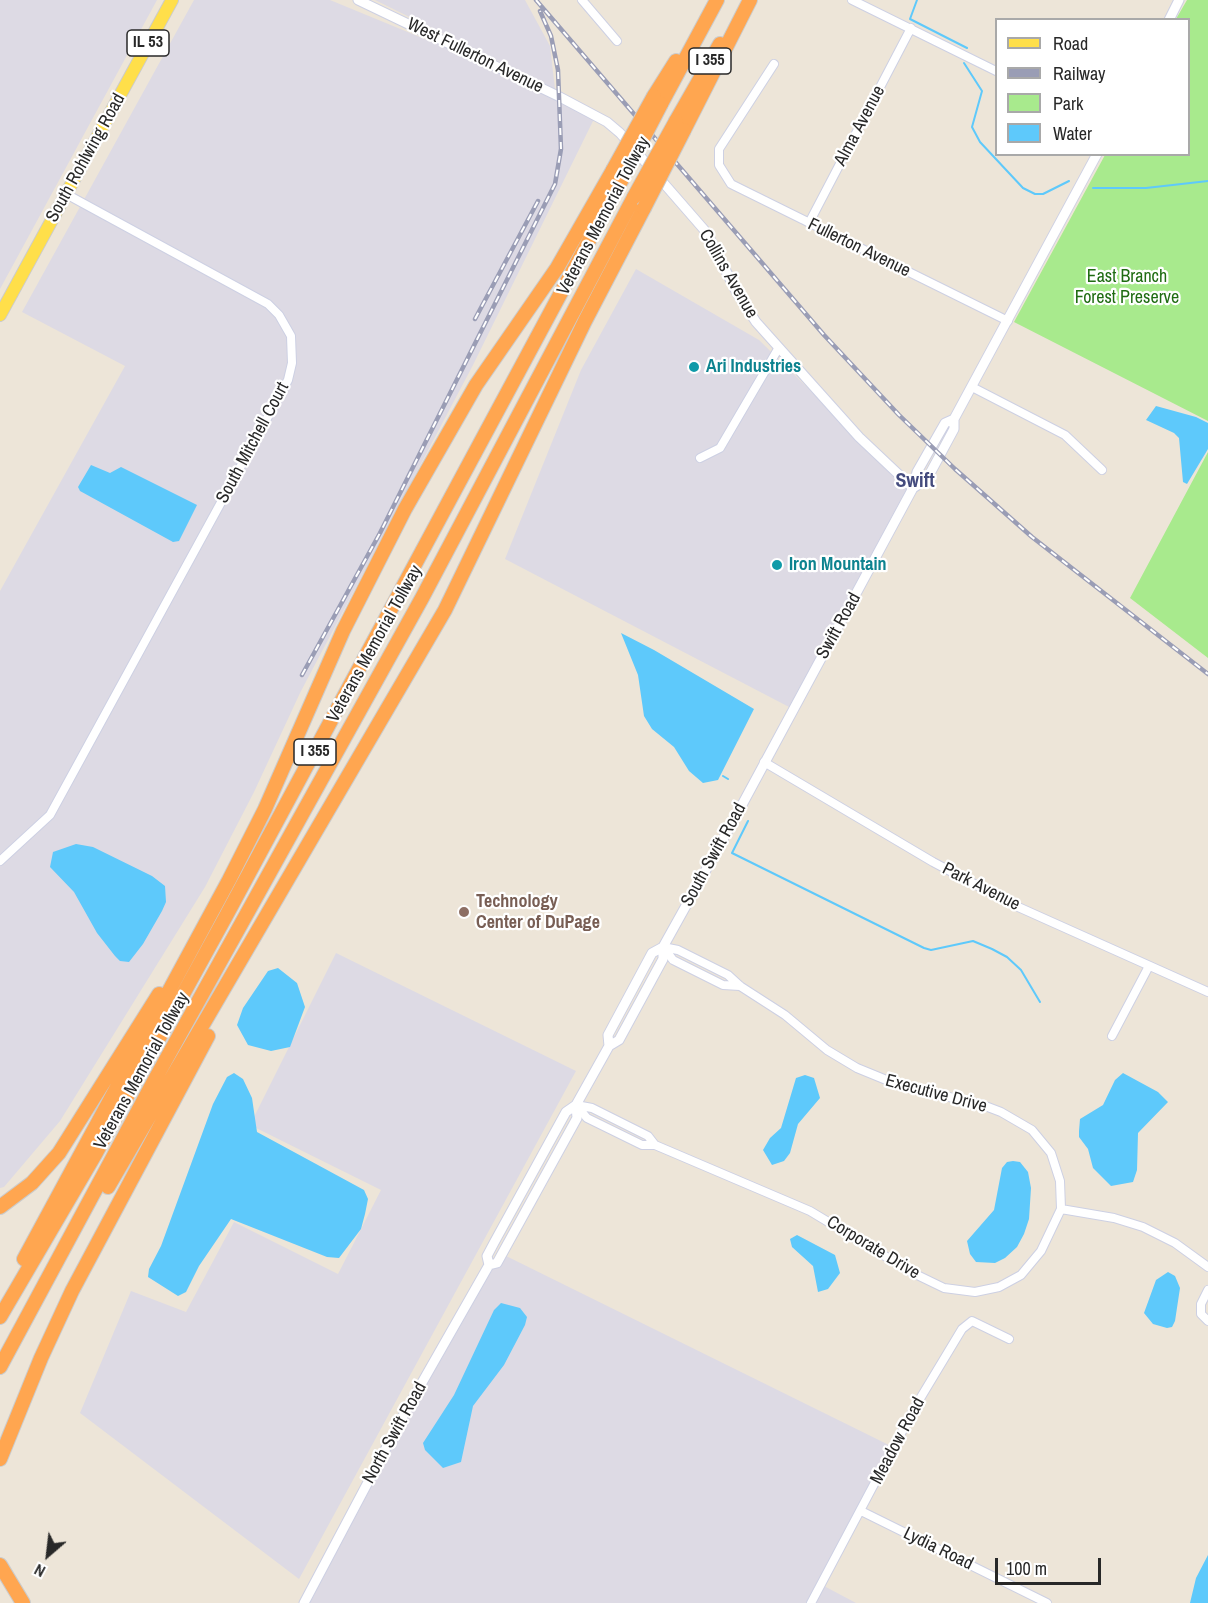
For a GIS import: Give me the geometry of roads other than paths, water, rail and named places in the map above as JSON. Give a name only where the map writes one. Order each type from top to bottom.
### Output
[{"type":"highway","name":"Veterans Memorial Tollway","points":[[0,1367],[154,1082],[422,598],[634,197],[680,125],[744,0]]},
{"type":"highway","points":[[30,1313],[149,1120],[446,610],[585,321],[644,208],[680,125],[750,0]]},
{"type":"highway","name":"Veterans Memorial Tollway","points":[[0,1317],[96,1153],[226,916],[657,100],[715,4]]},
{"type":"highway","points":[[0,1304],[230,880],[265,809],[343,631],[405,509],[477,385],[617,176]]},
{"type":"highway","points":[[0,1207],[32,1183],[59,1153],[230,880]]},
{"type":"highway","points":[[0,1459],[41,1358],[72,1291],[201,1049],[259,932]]},
{"type":"highway","points":[[0,1565],[23,1603]]},
{"type":"main road","name":"South Rohlwing Road","points":[[0,315],[172,0]]},
{"type":"street","name":"West Fullerton Avenue","points":[[358,0],[592,113]]},
{"type":"street","points":[[582,0],[617,41]]},
{"type":"street","points":[[852,0],[995,70]]},
{"type":"street","points":[[1170,18],[1179,0]]},
{"type":"street","name":"Alma Avenue","points":[[809,223],[911,28]]},
{"type":"street","name":"Fullerton Avenue","points":[[774,64],[719,149],[719,165],[725,178],[737,188],[1008,321]]},
{"type":"street","name":"Collins Avenue","points":[[592,113],[620,133],[707,233],[744,306],[778,349],[859,437],[913,488]]},
{"type":"street","name":"Swift Road","points":[[764,762],[913,488],[927,478],[954,429],[954,419],[1096,156]]},
{"type":"street","name":"South Mitchell Court","points":[[0,861],[43,824],[68,782],[288,380],[293,355],[287,328],[268,303],[66,194]]},
{"type":"street","points":[[700,458],[720,448],[778,349]]},
{"type":"street","points":[[972,387],[1065,435],[1102,470]]},
{"type":"street","name":"South Swift Road","points":[[576,1105],[609,1046],[619,1040],[663,959],[663,947],[764,762]]},
{"type":"street","name":"Park Avenue","points":[[764,762],[933,862],[1046,920],[1208,992]]},
{"type":"street","name":"Executive Drive","points":[[663,947],[678,950],[729,975],[740,986],[768,1002],[827,1050],[857,1068],[901,1086],[980,1104],[1023,1123],[1040,1137],[1051,1153],[1060,1181],[1061,1209]]},
{"type":"street","points":[[1112,1036],[1149,966]]},
{"type":"street","name":"Corporate Drive","points":[[576,1105],[587,1118],[642,1145],[654,1145],[810,1211],[913,1273],[956,1291],[986,1291],[1021,1275],[1041,1251],[1061,1209]]},
{"type":"street","name":"North Swift Road","points":[[304,1603],[403,1416],[489,1265],[487,1256],[500,1231],[566,1112],[576,1105]]},
{"type":"street","points":[[1061,1209],[1114,1218],[1143,1227],[1183,1248],[1208,1267]]},
{"type":"street","points":[[1208,1290],[1201,1304],[1201,1314],[1208,1321]]},
{"type":"street","name":"Meadow Road","points":[[811,1603],[915,1407],[962,1329],[972,1321],[1009,1339]]},
{"type":"street","name":"Lydia Road","points":[[861,1511],[1047,1603]]},
{"type":"water","points":[[1156,406],[1196,417],[1208,423],[1208,449],[1187,484],[1183,482],[1179,438],[1174,433],[1146,420]]},
{"type":"water","points":[[91,465],[110,473],[121,467],[197,505],[179,541],[173,542],[80,491],[78,487]]},
{"type":"water","points":[[621,633],[754,709],[718,780],[703,783],[689,771],[674,747],[652,729],[644,716],[638,675]]},
{"type":"water","points":[[76,844],[93,847],[152,876],[165,886],[166,902],[162,911],[143,944],[129,962],[120,961],[115,956],[97,933],[74,892],[50,867],[53,852]]},
{"type":"water","points":[[278,968],[297,983],[305,1007],[290,1047],[271,1051],[248,1045],[237,1025],[243,1008],[268,971]]},
{"type":"water","points":[[234,1073],[243,1079],[252,1098],[257,1132],[364,1190],[368,1199],[365,1214],[361,1229],[339,1258],[327,1257],[231,1219],[199,1266],[186,1292],[178,1296],[148,1277],[149,1269],[161,1246],[213,1104],[227,1077]]},
{"type":"water","points":[[1123,1073],[1158,1092],[1168,1102],[1138,1133],[1137,1170],[1133,1182],[1111,1186],[1093,1168],[1088,1149],[1079,1137],[1080,1119],[1103,1105],[1115,1080]]},
{"type":"water","points":[[805,1075],[814,1078],[820,1098],[798,1124],[790,1153],[784,1161],[772,1165],[763,1150],[770,1138],[781,1128],[796,1078]]},
{"type":"water","points":[[1007,1162],[1020,1162],[1028,1172],[1031,1188],[1029,1219],[1024,1234],[1017,1247],[1005,1258],[995,1263],[976,1262],[970,1254],[967,1241],[994,1210],[1002,1168]]},
{"type":"water","points":[[797,1235],[835,1255],[840,1273],[828,1289],[818,1292],[813,1266],[792,1247],[790,1239]]},
{"type":"water","points":[[1168,1272],[1175,1276],[1180,1288],[1175,1321],[1172,1327],[1167,1328],[1153,1324],[1144,1313],[1156,1280]]},
{"type":"water","points":[[501,1303],[520,1308],[527,1317],[525,1325],[504,1365],[473,1406],[461,1462],[443,1468],[425,1450],[423,1443],[454,1395],[494,1310]]},
{"type":"water","points":[[1208,1555],[1208,1603],[1190,1603],[1196,1578]]},
{"type":"waterway","points":[[917,0],[910,19],[967,48]]},
{"type":"waterway","points":[[964,63],[982,91],[972,127],[980,142],[1023,188],[1035,194],[1043,194],[1069,181]]},
{"type":"waterway","points":[[1093,188],[1146,188],[1208,181]]},
{"type":"waterway","points":[[723,776],[728,779]]},
{"type":"waterway","points":[[748,821],[732,853],[924,948],[931,950],[973,941],[992,949],[1007,957],[1021,970],[1040,1002]]},
{"type":"railway","points":[[536,0],[824,335],[899,415],[955,469],[1032,537],[1208,674]]},
{"type":"railway","points":[[302,675],[380,533],[555,184],[561,149],[558,70],[551,36],[540,11]]},
{"type":"railway","points":[[475,319],[538,201]]},
{"type":"place","name":"Ari Industries","points":[[694,367]]},
{"type":"place","name":"Iron Mountain","points":[[777,565]]},
{"type":"place","name":"Technology Center of DuPage","points":[[464,912]]},
{"type":"district","name":"Swift","points":[[915,482]]},
{"type":"park label","name":"East Branch Forest Preserve","points":[[1127,287]]}]
